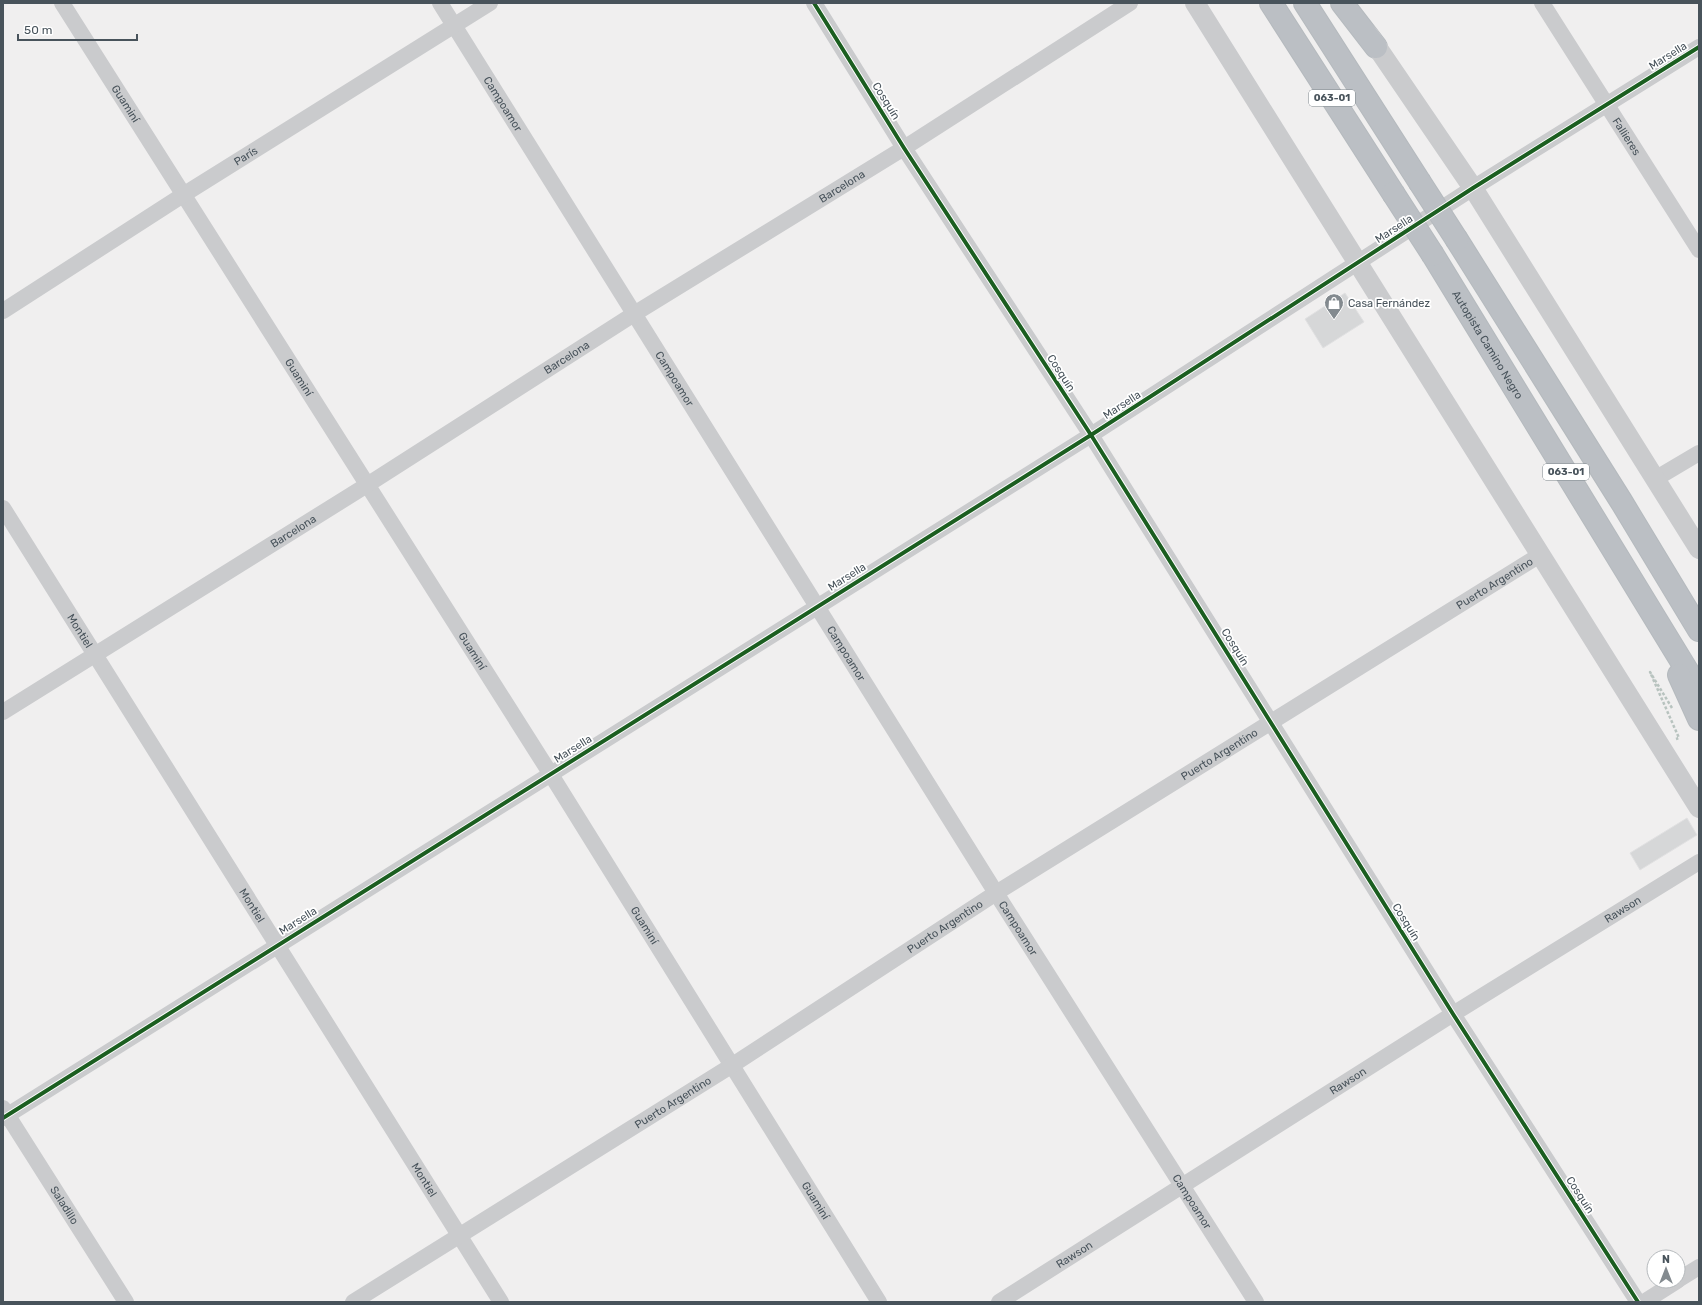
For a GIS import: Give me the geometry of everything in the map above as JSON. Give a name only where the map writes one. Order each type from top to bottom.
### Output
[{"type":"highway","name":"Autopista Camino Negro","points":[[1271,3],[1434,255],[1699,690]]},
{"type":"highway","name":"063-01","points":[[1306,3],[1621,501],[1699,630]]},
{"type":"highway","points":[[1342,3],[1376,47]]},
{"type":"highway","points":[[1621,501],[1670,568],[1699,613]]},
{"type":"highway","points":[[1648,606],[1699,719]]},
{"type":"street","name":"Guaminí","points":[[62,3],[550,773],[879,1302]]},
{"type":"street","name":"Campoamor","points":[[440,3],[996,893],[1256,1302]]},
{"type":"street","name":"París","points":[[3,311],[183,195],[490,3]]},
{"type":"street","name":"Cosquín","points":[[814,3],[904,148],[1091,435],[1453,1014],[1638,1302]]},
{"type":"street","name":"Barcelona","points":[[3,712],[368,484],[634,314],[904,148],[1130,3]]},
{"type":"street","points":[[1195,3],[1699,808]]},
{"type":"street","points":[[1350,3],[1376,47],[1473,188],[1699,549]]},
{"type":"street","name":"Fallieres","points":[[1542,3],[1699,250]]},
{"type":"street","name":"Marsella","points":[[4,1114],[277,945],[1091,435],[1473,188],[1699,47]]},
{"type":"street","points":[[1655,479],[1699,453]]},
{"type":"street","name":"Montiel","points":[[3,508],[501,1302]]},
{"type":"street","name":"Puerto Argentino","points":[[353,1302],[731,1066],[996,893],[1540,555]]},
{"type":"street","name":"Rawson","points":[[999,1302],[1453,1014],[1699,862]]},
{"type":"street","name":"Saladillo","points":[[4,1114],[126,1302]]},
{"type":"street","points":[[1686,1275],[1699,1266]]},
{"type":"street","points":[[1644,1302],[1664,1289]]},
{"type":"path","points":[[1675,712],[1650,672],[1679,738]]},
{"type":"building","name":"Casa Fernández","points":[[1345,293],[1364,322],[1323,348],[1305,319]]},
{"type":"building","points":[[1687,818],[1697,835],[1640,870],[1630,853]]},
{"type":"cycle path","points":[[814,3],[904,148],[1091,435],[1453,1014],[1638,1302]]},
{"type":"cycle path","points":[[3,1118],[1091,435],[1473,188],[1699,47]]},
{"type":"place","name":"Casa Fernández","points":[[1334,320]]}]
